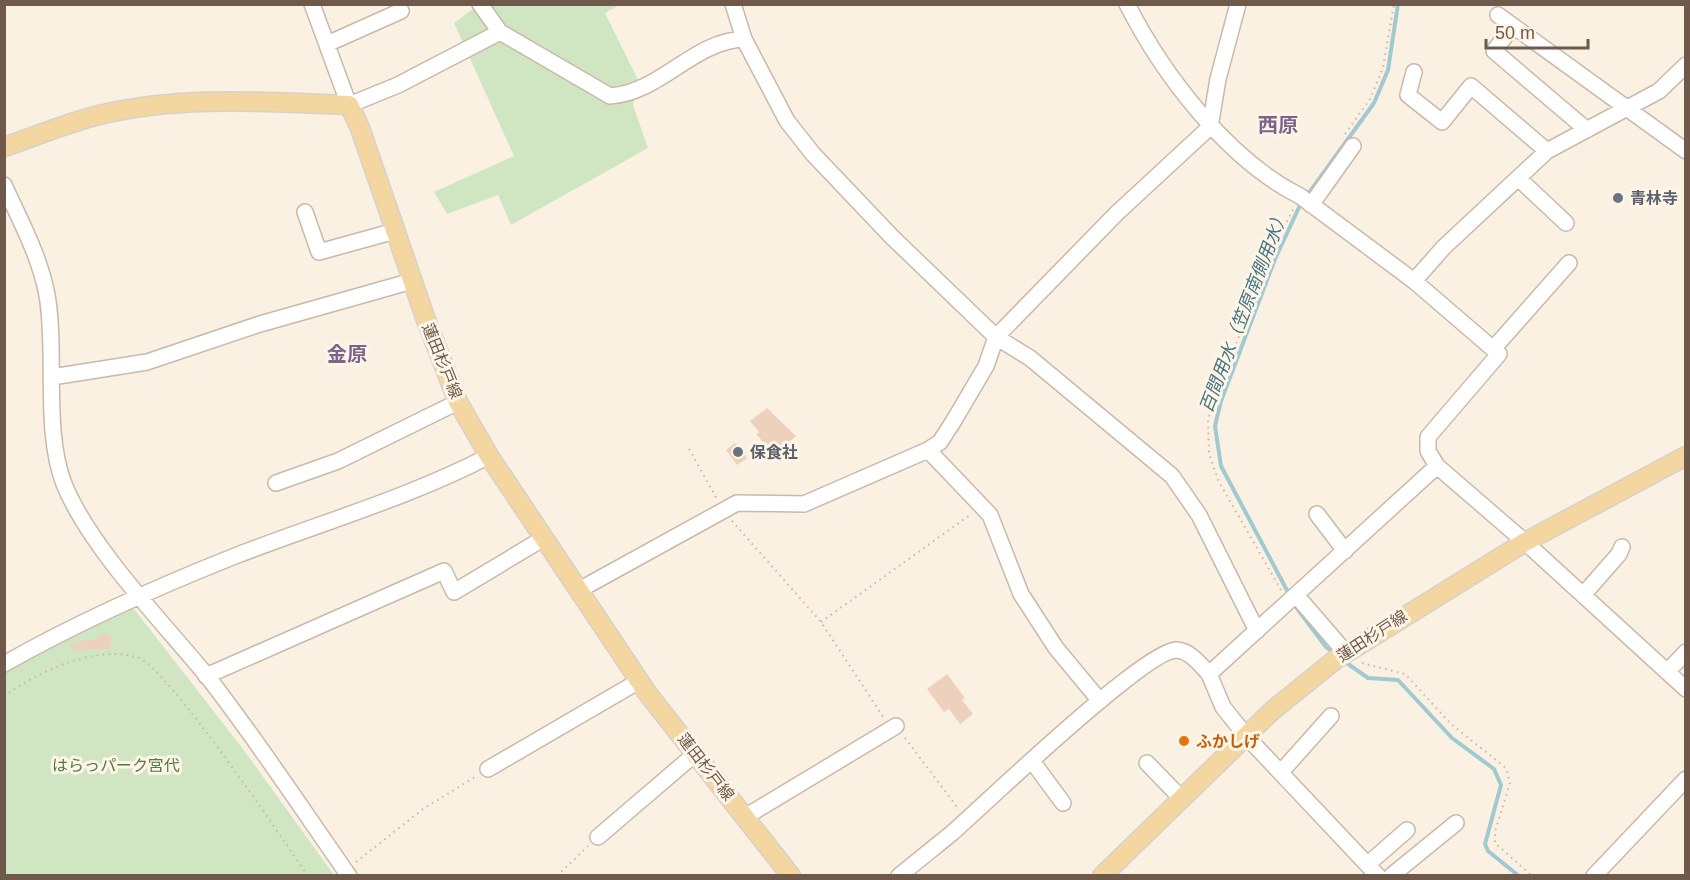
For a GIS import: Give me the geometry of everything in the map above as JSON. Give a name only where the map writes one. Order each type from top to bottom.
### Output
[{"type":"main road","points":[[4,147],[100,115],[154,105],[233,101],[349,105]]},
{"type":"main road","name":"蓮田杉戸線","points":[[349,105],[360,128],[412,280],[458,402],[489,456],[639,681],[745,817],[782,872]]},
{"type":"main road","name":"蓮田杉戸線","points":[[1102,876],[1246,736],[1302,685],[1347,652],[1525,542],[1686,456]]},
{"type":"street","points":[[312,4],[349,105],[398,86],[500,32]]},
{"type":"street","points":[[480,4],[500,32],[610,96],[624,95],[717,44],[744,39]]},
{"type":"street","points":[[733,4],[744,39],[787,121],[813,154],[892,237],[996,337],[1030,358],[1172,476],[1198,515],[1257,631]]},
{"type":"street","points":[[1126,4],[1140,31],[1210,127],[1284,188],[1306,201],[1414,281],[1499,354],[1428,437],[1428,452],[1437,466],[1525,542],[1686,689]]},
{"type":"street","points":[[579,590],[737,503],[804,504],[928,450],[939,442],[986,366],[996,337],[1118,213],[1210,127],[1218,79],[1238,4]]},
{"type":"street","points":[[327,44],[401,10]]},
{"type":"street","points":[[1498,15],[1686,152]]},
{"type":"street","points":[[1513,26],[1494,51],[1587,130]]},
{"type":"street","points":[[1414,281],[1444,247],[1547,151],[1659,91],[1686,65]]},
{"type":"street","points":[[1414,72],[1408,95],[1442,122],[1471,86],[1547,151]]},
{"type":"street","points":[[1306,201],[1349,140]]},
{"type":"street","points":[[1518,178],[1566,223]]},
{"type":"street","points":[[4,185],[32,247],[47,293],[54,431],[64,482],[86,524],[206,676],[347,873]]},
{"type":"street","points":[[305,212],[319,252],[395,231]]},
{"type":"street","points":[[1493,349],[1569,263]]},
{"type":"street","points":[[52,377],[147,362],[260,324],[412,280]]},
{"type":"street","points":[[276,483],[338,461],[458,402]]},
{"type":"street","points":[[928,450],[990,515],[1021,594],[1056,648],[1100,701]]},
{"type":"street","points":[[4,664],[141,595],[237,555],[450,477],[489,456]]},
{"type":"street","points":[[1209,674],[1437,466]]},
{"type":"street","points":[[1317,514],[1344,551]]},
{"type":"street","points":[[206,676],[444,571],[454,592],[544,538]]},
{"type":"street","points":[[1583,595],[1619,554],[1622,547]]},
{"type":"street","points":[[1292,599],[1347,652]]},
{"type":"street","points":[[899,876],[1100,701],[1148,663],[1166,652],[1178,650],[1189,654],[1209,674],[1222,707],[1246,736],[1373,870],[1407,830]]},
{"type":"street","points":[[1666,672],[1686,652]]},
{"type":"street","points":[[488,769],[639,681]]},
{"type":"street","points":[[1281,772],[1331,716]]},
{"type":"street","points":[[745,817],[893,727]]},
{"type":"street","points":[[598,837],[695,754]]},
{"type":"street","points":[[1032,761],[1063,803]]},
{"type":"street","points":[[1147,763],[1182,799]]},
{"type":"street","points":[[1594,876],[1686,779]]},
{"type":"street","points":[[1391,876],[1456,823]]},
{"type":"path","points":[[1349,140],[1383,68],[1394,4]]},
{"type":"path","points":[[1292,599],[1219,482],[1209,454],[1208,419],[1270,254],[1306,201]]},
{"type":"path","points":[[689,450],[723,509],[821,622],[893,727],[967,819]]},
{"type":"path","points":[[821,622],[982,505]]},
{"type":"path","points":[[1347,652],[1363,664],[1396,669],[1405,674],[1452,725],[1502,763],[1508,772],[1510,783],[1495,832],[1495,843],[1532,876]]},
{"type":"path","points":[[4,696],[28,680],[62,663],[113,656],[138,657],[155,668],[206,734],[308,876]]},
{"type":"path","points":[[347,873],[423,809],[488,769]]},
{"type":"path","points":[[557,876],[598,837]]},
{"type":"green space","points":[[478,5],[619,5],[605,13],[638,80],[633,105],[648,148],[511,225],[498,195],[447,214],[434,192],[514,156],[454,23]]},
{"type":"green space","name":"はらっパーク宮代","points":[[131,605],[243,749],[334,875],[5,875],[4,667]]},
{"type":"building","points":[[767,408],[796,436],[779,451],[776,445],[770,450],[756,434],[759,432],[750,421]]},
{"type":"building","name":"保食社","points":[[735,443],[747,458],[737,465],[726,450]]},
{"type":"building","points":[[98,635],[110,635],[111,649],[72,650],[71,643],[98,639]]},
{"type":"building","points":[[947,674],[965,698],[962,700],[973,714],[960,724],[949,709],[944,712],[927,689]]},
{"type":"waterway","name":"百間用水（笠原南側用水）","points":[[1306,197],[1374,103],[1388,70],[1398,4]]},
{"type":"waterway","name":"百間用水（笠原南側用水）","points":[[1290,596],[1221,466],[1215,426],[1221,401],[1275,259],[1301,203]]},
{"type":"waterway","name":"百間用水（笠原南側用水）","points":[[1293,603],[1326,647],[1336,655]]},
{"type":"waterway","name":"百間用水（笠原南側用水）","points":[[1344,661],[1368,678],[1398,680],[1452,738],[1494,769],[1501,785],[1485,844],[1488,851],[1519,876]]},
{"type":"place","name":"青林寺","points":[[1618,198]]},
{"type":"place","name":"保食社","points":[[738,452]]},
{"type":"place","name":"ふかしげ","points":[[1184,741]]},
{"type":"district","name":"西原","points":[[1278,125]]},
{"type":"district","name":"金原","points":[[347,354]]}]
